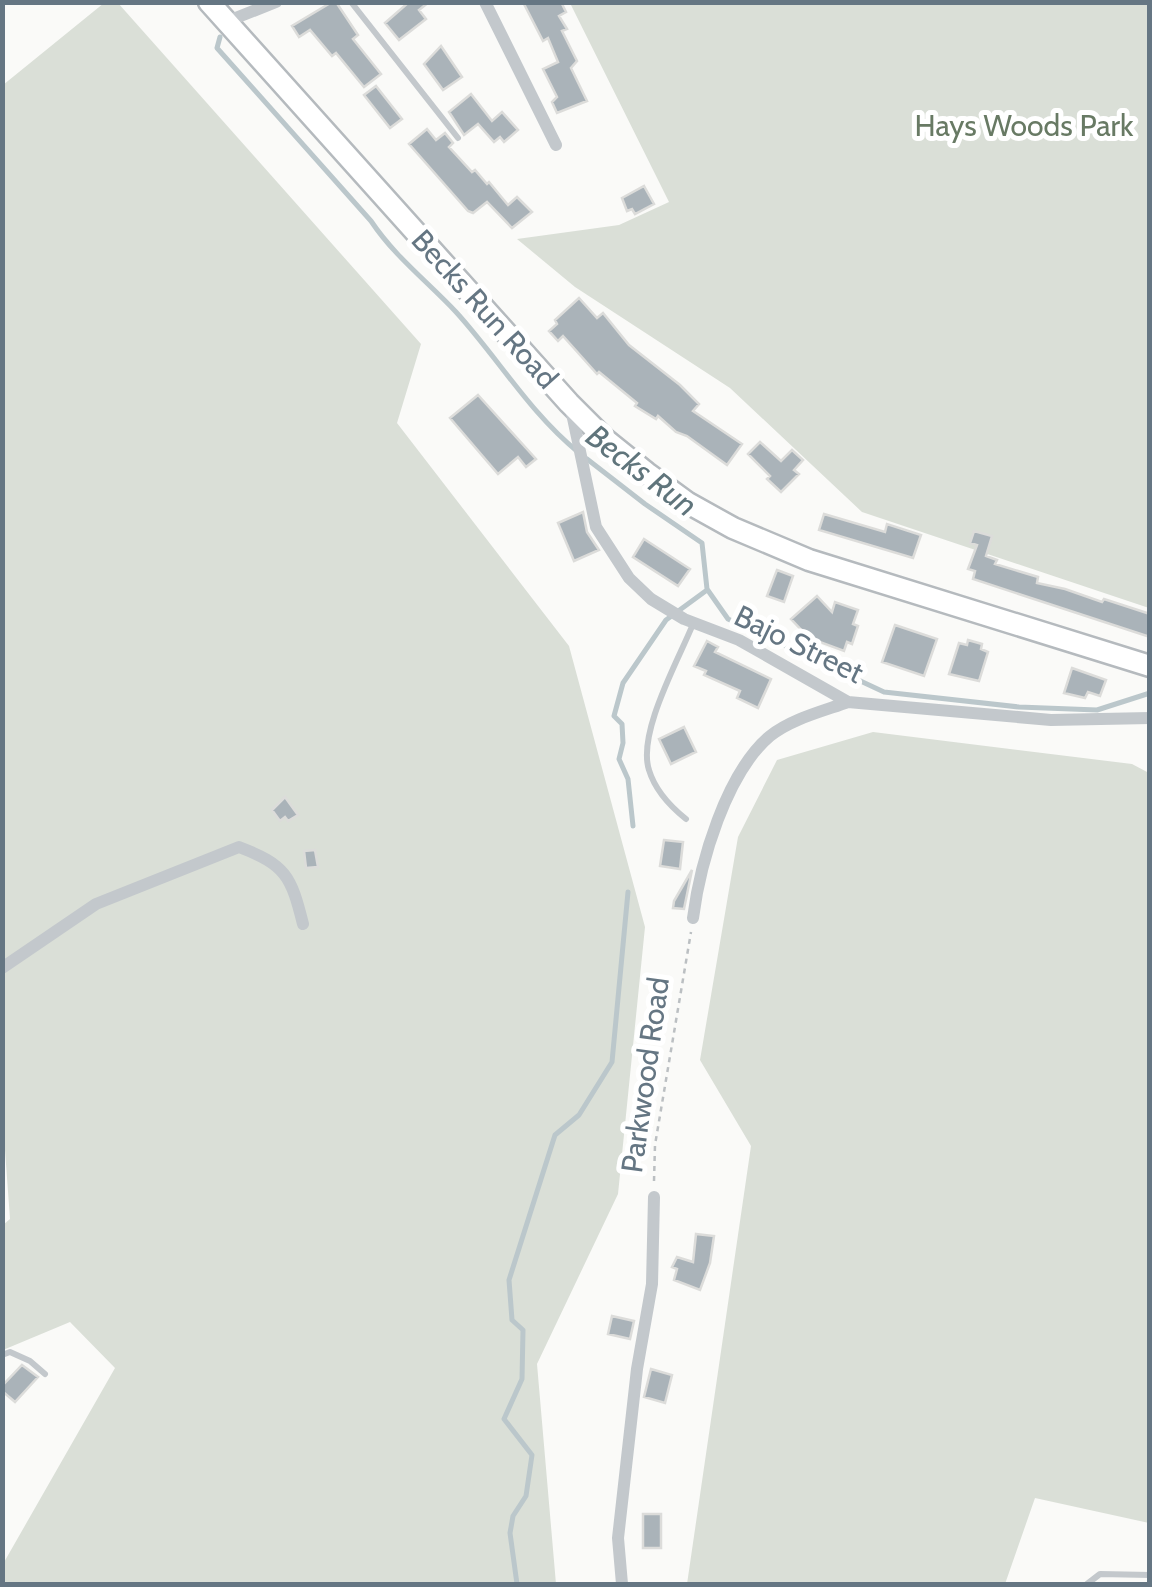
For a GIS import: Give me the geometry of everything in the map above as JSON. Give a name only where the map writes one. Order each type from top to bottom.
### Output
[{"type":"main road","name":"Becks Run Road","points":[[209,2],[606,440],[688,503],[733,528],[809,560],[1150,666]]},
{"type":"street","points":[[228,22],[276,2]]},
{"type":"street","points":[[485,2],[556,145]]},
{"type":"street","name":"Bajo Street","points":[[570,402],[596,528],[629,578],[665,608],[739,640],[848,702],[1051,720],[1150,718]]},
{"type":"street","points":[[694,918],[698,875],[728,799],[752,756],[772,734],[848,702]]},
{"type":"street","points":[[2,968],[96,904],[239,847],[269,858],[284,872],[296,894],[304,924]]},
{"type":"street","name":"Parkwood Road","points":[[622,1584],[618,1538],[637,1369],[652,1284],[654,1197]]},
{"type":"lane","points":[[351,2],[458,138]]},
{"type":"lane","points":[[686,819],[668,804],[649,770],[646,743],[689,621]]},
{"type":"lane","points":[[2,1355],[10,1352],[30,1361],[45,1374]]},
{"type":"lane","points":[[1087,1584],[1100,1574],[1150,1575]]},
{"type":"path","name":"Parkwood Road","points":[[654,1197],[655,1145],[694,918]]},
{"type":"green space","points":[[104,3],[118,3],[421,344],[397,423],[569,646],[645,927],[618,1194],[537,1364],[556,1584],[3,1584],[3,1564],[115,1368],[70,1322],[3,1350],[3,1225],[10,1219],[2,1109],[3,85]]},
{"type":"green space","name":"Hays Woods Park","points":[[570,3],[1149,3],[1149,608],[862,512],[730,388],[575,287],[517,239],[619,225],[669,202]]},
{"type":"green space","points":[[873,732],[1132,764],[1149,773],[1149,1523],[1035,1498],[1005,1584],[687,1584],[751,1146],[700,1060],[738,837],[777,760]]},
{"type":"building","points":[[336,2],[358,35],[353,39],[381,74],[364,87],[336,53],[332,56],[310,30],[299,37],[292,26]]},
{"type":"building","points":[[409,2],[429,2],[419,10],[426,19],[399,40],[385,23]]},
{"type":"building","points":[[523,2],[561,2],[566,12],[559,16],[567,29],[562,31],[577,61],[571,68],[587,101],[557,113],[552,102],[557,97],[543,69],[558,62],[548,38],[543,41]]},
{"type":"building","points":[[441,46],[462,77],[443,90],[424,64]]},
{"type":"building","points":[[376,86],[402,119],[390,128],[364,95]]},
{"type":"building","points":[[471,94],[492,121],[502,112],[518,130],[504,142],[500,137],[494,142],[478,124],[464,135],[449,112]]},
{"type":"building","points":[[427,129],[436,140],[445,133],[453,143],[449,147],[472,172],[475,170],[489,182],[508,205],[517,197],[532,212],[512,228],[487,202],[473,213],[468,211],[409,144]]},
{"type":"building","points":[[644,186],[654,204],[635,214],[632,209],[627,211],[622,198]]},
{"type":"building","points":[[579,298],[597,318],[603,313],[629,345],[680,385],[699,404],[693,411],[742,444],[727,465],[658,416],[656,419],[635,406],[637,403],[597,374],[563,336],[558,341],[549,331]]},
{"type":"building","points":[[478,395],[536,459],[526,467],[518,457],[498,474],[450,418]]},
{"type":"building","points":[[760,442],[781,461],[792,450],[803,460],[794,470],[799,474],[781,492],[748,454]]},
{"type":"building","points":[[583,512],[587,532],[599,550],[574,561],[558,523]]},
{"type":"building","points":[[824,514],[885,532],[887,524],[921,535],[913,558],[819,530]]},
{"type":"building","points":[[974,531],[992,536],[986,556],[997,560],[995,564],[1038,577],[1037,583],[1150,614],[1150,637],[973,579],[975,571],[968,569],[977,545],[970,543]]},
{"type":"building","points":[[644,539],[690,569],[678,586],[633,557]]},
{"type":"building","points":[[777,570],[793,576],[784,602],[767,596]]},
{"type":"building","points":[[817,596],[832,612],[835,602],[858,610],[852,644],[847,642],[844,651],[809,638],[791,619]]},
{"type":"building","points":[[895,625],[937,639],[924,676],[882,662]]},
{"type":"building","points":[[968,640],[982,644],[981,649],[988,652],[979,681],[949,674],[959,643],[967,645]]},
{"type":"building","points":[[707,641],[718,647],[715,652],[771,679],[758,708],[737,698],[740,691],[704,675],[706,671],[694,666]]},
{"type":"building","points":[[1072,668],[1106,680],[1100,696],[1088,692],[1085,698],[1064,693]]},
{"type":"building","points":[[684,727],[696,752],[671,764],[659,739]]},
{"type":"building","points":[[285,797],[298,815],[280,821],[272,810]]},
{"type":"building","points":[[664,840],[683,842],[680,869],[660,866]]},
{"type":"building","points":[[315,850],[318,867],[306,868],[304,851]]},
{"type":"building","points":[[692,870],[684,909],[673,908],[674,901]]},
{"type":"building","points":[[696,1234],[714,1236],[700,1290],[674,1280],[677,1269],[672,1267],[677,1257],[693,1262]]},
{"type":"building","points":[[612,1316],[634,1321],[630,1339],[608,1334]]},
{"type":"building","points":[[22,1365],[38,1377],[15,1402],[2,1391],[2,1386]]},
{"type":"building","points":[[651,1369],[672,1375],[665,1403],[644,1397]]},
{"type":"building","points":[[643,1514],[661,1514],[661,1548],[643,1548]]},
{"type":"waterway","name":"Becks Run","points":[[220,37],[217,48],[390,246],[456,312],[544,420],[578,452]]},
{"type":"waterway","name":"Becks Run","points":[[587,459],[702,543],[707,589],[728,619],[884,692],[1019,707],[1097,710],[1150,693]]},
{"type":"waterway","points":[[633,826],[628,779],[619,759],[622,724],[614,716],[623,683],[666,620],[707,590]]},
{"type":"waterway","points":[[517,1584],[510,1533],[513,1516],[526,1496],[532,1455],[504,1419],[522,1379],[523,1330],[512,1320],[509,1280],[555,1135],[579,1115],[612,1062],[628,892]]}]
